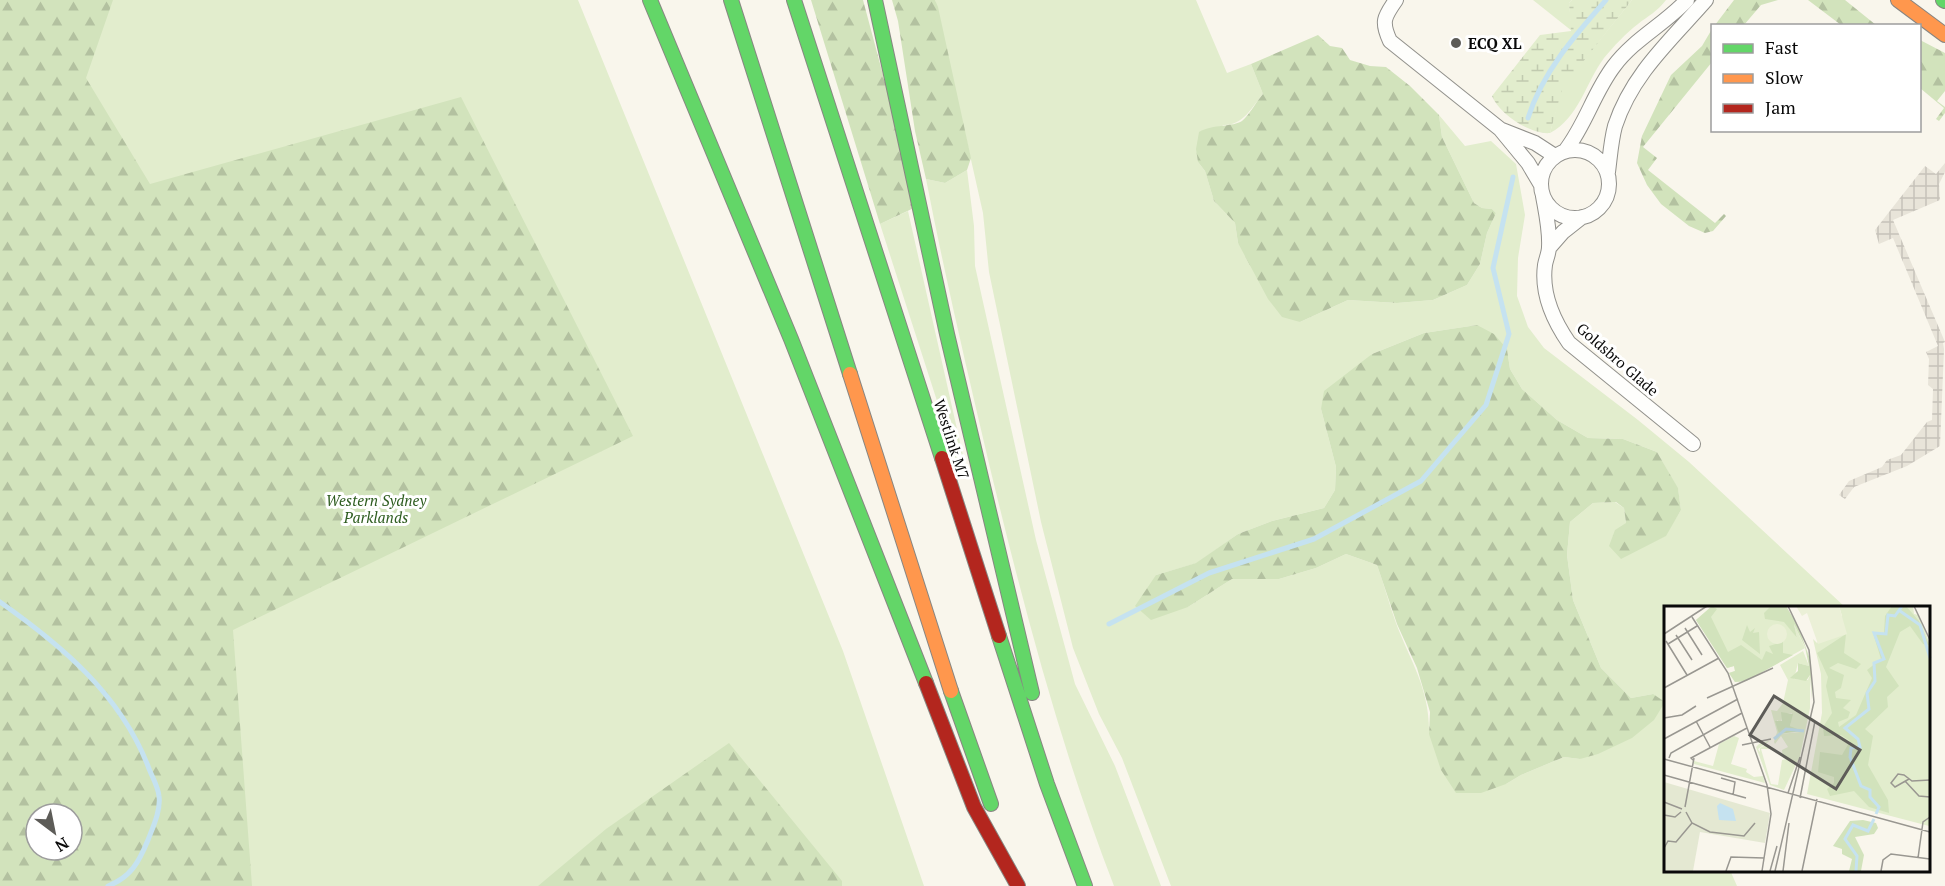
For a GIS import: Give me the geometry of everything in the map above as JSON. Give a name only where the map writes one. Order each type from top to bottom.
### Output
[{"type":"main road","points":[[650,0],[791,339],[974,807],[1019,886]]},
{"type":"main road","points":[[731,0],[955,704],[1019,886]]},
{"type":"main road","name":"Westlink M7","points":[[794,0],[1047,784],[1085,886]]},
{"type":"main road","points":[[875,0],[918,206],[1027,666],[1047,784]]},
{"type":"main road","points":[[1898,0],[1945,35]]},
{"type":"street","points":[[1396,0],[1385,15],[1384,29],[1390,41],[1500,129],[1528,163],[1550,206],[1558,214],[1570,218],[1582,217],[1595,212],[1606,198],[1609,189],[1608,172],[1615,128],[1637,79],[1661,48],[1706,0]]},
{"type":"street","points":[[1542,191],[1542,174],[1547,164],[1579,134],[1603,83],[1623,55],[1687,0]]},
{"type":"street","points":[[1500,129],[1560,153],[1576,149],[1595,155],[1603,162],[1608,172]]},
{"type":"street","name":"Goldsbro Glade","points":[[1542,191],[1548,223],[1549,248],[1545,275],[1548,303],[1558,325],[1569,343],[1693,444]]},
{"type":"street","points":[[1549,248],[1563,232],[1582,217]]},
{"type":"green space","name":"Western Sydney Parklands","points":[[0,0],[578,0],[843,651],[924,886],[0,886]]},
{"type":"green space","points":[[0,0],[113,0],[86,78],[150,184],[461,97],[633,436],[233,630],[252,886],[0,886]]},
{"type":"green space","points":[[811,0],[863,0],[918,206],[880,224]]},
{"type":"green space","points":[[892,0],[935,0],[938,7],[971,158],[967,170],[945,183],[926,179],[915,131],[898,21]]},
{"type":"green space","points":[[935,0],[1196,0],[1227,73],[1251,64],[1263,94],[1236,123],[1223,125],[1198,162],[1205,171],[1214,201],[1235,223],[1238,243],[1300,322],[1348,300],[1397,303],[1433,300],[1467,285],[1480,264],[1487,233],[1496,213],[1492,209],[1482,208],[1474,203],[1442,137],[1439,115],[1465,146],[1491,141],[1516,164],[1525,215],[1518,258],[1517,296],[1528,327],[1544,348],[1689,462],[1844,606],[1664,606],[1664,871],[1730,871],[1737,886],[1171,886],[1122,758],[1099,714],[1073,648],[1041,522],[989,272],[983,213]],"holes":[[[1477,325],[1507,349],[1510,369],[1522,389],[1557,420],[1588,438],[1623,439],[1657,452],[1678,489],[1681,510],[1665,536],[1620,558],[1626,523],[1624,508],[1615,502],[1593,503],[1570,522],[1567,555],[1573,600],[1601,668],[1631,698],[1653,694],[1580,759],[1564,757],[1521,775],[1506,784],[1429,734],[1423,690],[1396,623],[1377,565],[1346,554],[1316,568],[1279,579],[1232,579],[1188,607],[1156,575],[1197,563],[1238,534],[1272,521],[1324,508],[1335,490],[1336,467],[1321,409],[1372,354],[1424,333]]]},
{"type":"green space","points":[[1533,0],[1572,0],[1569,3],[1572,31]]},
{"type":"green space","points":[[1572,0],[1632,0],[1563,87],[1550,133],[1534,131],[1508,116],[1492,96],[1540,35],[1571,31],[1569,3]]},
{"type":"green space","points":[[1632,0],[1666,0],[1629,31],[1608,53],[1575,109],[1560,126],[1550,133],[1562,87]]},
{"type":"green space","points":[[1734,0],[1778,0],[1761,5],[1745,24],[1716,24]]},
{"type":"green space","points":[[1808,0],[1845,0],[1875,24],[1840,24]]},
{"type":"green space","points":[[1711,31],[1711,63],[1643,147],[1657,158],[1648,170],[1715,223],[1724,214],[1726,216],[1713,231],[1705,233],[1689,226],[1661,204],[1647,185],[1637,163],[1642,136],[1671,75],[1702,46]]},
{"type":"green space","points":[[1318,35],[1330,46],[1342,48],[1350,60],[1370,66],[1386,67],[1410,86],[1439,115],[1442,137],[1474,203],[1482,208],[1492,209],[1496,213],[1487,233],[1480,264],[1467,285],[1433,300],[1397,303],[1348,300],[1300,322],[1282,317],[1268,299],[1238,243],[1235,223],[1214,201],[1205,171],[1198,162],[1196,149],[1199,132],[1238,123],[1248,115],[1263,94],[1251,64]]},
{"type":"green space","points":[[1921,41],[1945,53],[1945,91],[1937,101],[1945,107],[1945,113],[1939,121],[1936,119],[1944,108],[1921,89]]},
{"type":"green space","points":[[967,170],[974,226],[975,266],[1036,540],[1075,684],[1115,766],[1161,886],[1114,886],[1061,733],[1031,629],[974,399],[926,179],[945,183]]},
{"type":"green space","points":[[908,211],[964,460],[957,463],[880,224]]},
{"type":"green space","points":[[1477,325],[1494,334],[1507,349],[1510,369],[1522,389],[1557,420],[1588,438],[1623,439],[1657,452],[1678,488],[1681,510],[1666,536],[1621,559],[1609,546],[1615,530],[1626,523],[1624,508],[1616,502],[1593,503],[1570,522],[1567,555],[1573,600],[1601,668],[1631,698],[1653,694],[1664,701],[1654,720],[1632,738],[1598,754],[1580,759],[1564,757],[1481,793],[1456,793],[1441,770],[1429,734],[1430,712],[1417,668],[1397,624],[1377,565],[1346,554],[1316,568],[1279,579],[1232,579],[1188,607],[1151,620],[1135,606],[1156,575],[1196,563],[1238,534],[1272,521],[1324,508],[1335,490],[1336,467],[1321,409],[1324,391],[1372,354],[1424,333]]},
{"type":"green space","points":[[729,743],[842,881],[842,886],[538,886],[606,829]]},
{"type":"shaded area","points":[[1945,163],[1945,172],[1939,184],[1940,200],[1893,220],[1945,342],[1943,343],[1940,446],[1907,466],[1854,487],[1845,499],[1839,495],[1849,481],[1882,467],[1887,460],[1901,455],[1927,422],[1932,420],[1933,389],[1928,385],[1929,359],[1926,352],[1938,346],[1893,238],[1879,244],[1875,230],[1925,166],[1936,174]]},
{"type":"waterway","points":[[1528,118],[1534,101],[1551,70],[1571,41],[1606,0]]},
{"type":"waterway","points":[[1109,624],[1209,573],[1314,539],[1421,481],[1486,405],[1509,334],[1493,268],[1513,177]]},
{"type":"waterway","points":[[0,602],[66,654],[105,694],[122,716],[136,740],[156,784],[159,807],[145,848],[128,873],[108,886]]},
{"type":"traffic: fast","points":[[650,0],[791,339],[926,683]]},
{"type":"traffic: fast","points":[[731,0],[850,374]]},
{"type":"traffic: fast","points":[[794,0],[942,458]]},
{"type":"traffic: fast","points":[[875,0],[947,334],[1032,693]]},
{"type":"traffic: fast","points":[[999,636],[1047,784],[1085,886]]},
{"type":"traffic: fast","points":[[951,691],[991,804]]},
{"type":"traffic: slow","points":[[1898,0],[1945,35]]},
{"type":"traffic: slow","points":[[850,374],[951,691]]},
{"type":"traffic: jam","points":[[942,458],[999,636]]},
{"type":"traffic: jam","points":[[926,683],[974,807],[1018,886]]},
{"type":"place","name":"ECQ XL","points":[[1456,43]]}]
